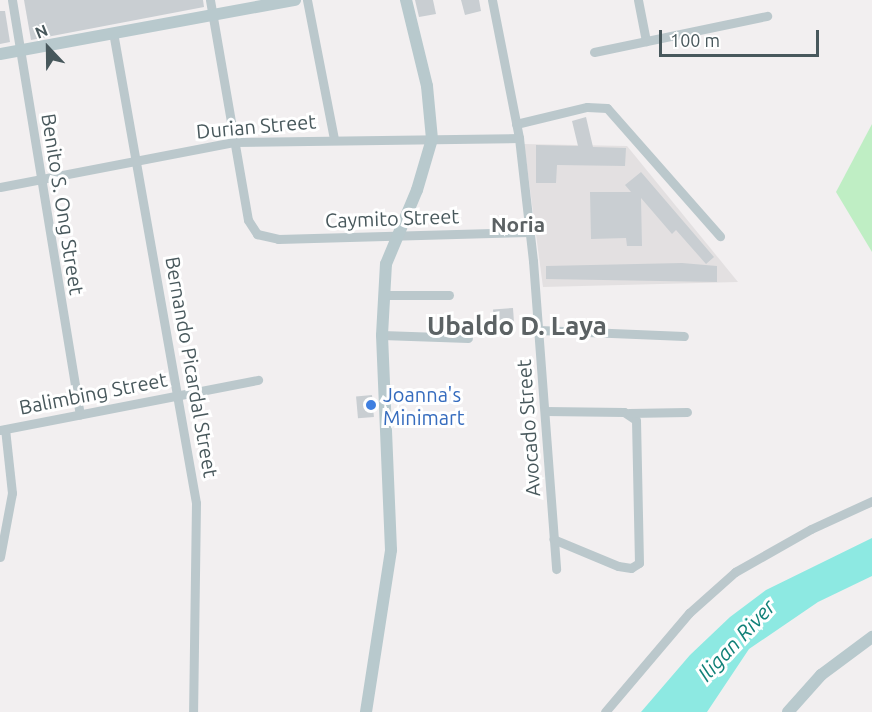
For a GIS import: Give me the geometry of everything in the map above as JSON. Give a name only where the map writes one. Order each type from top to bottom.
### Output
[{"type":"street","name":"Benito S. Ong Street","points":[[12,0],[80,414]]},
{"type":"street","points":[[210,0],[234,142]]},
{"type":"street","points":[[0,54],[212,13],[295,0]]},
{"type":"street","points":[[307,0],[334,139]]},
{"type":"street","points":[[366,712],[391,550],[382,295],[386,264],[417,190],[432,140],[428,86],[406,0]]},
{"type":"street","name":"Avocado Street","points":[[492,0],[519,138],[539,330],[556,569]]},
{"type":"street","points":[[638,0],[646,41]]},
{"type":"street","points":[[594,52],[767,16]]},
{"type":"street","name":"Bernando Picardal Street","points":[[113,32],[180,395],[196,503],[194,712]]},
{"type":"street","points":[[516,124],[587,107],[607,108],[720,236]]},
{"type":"street","name":"Durian Street","points":[[0,187],[136,158],[234,142],[519,138]]},
{"type":"street","name":"Caymito Street","points":[[234,142],[248,220],[257,234],[278,239],[529,232]]},
{"type":"street","points":[[382,295],[449,295]]},
{"type":"street","points":[[539,330],[684,336]]},
{"type":"street","points":[[382,335],[468,338]]},
{"type":"street","name":"Balimbing Street","points":[[0,557],[12,493],[2,429],[258,380]]},
{"type":"street","points":[[545,411],[687,412]]},
{"type":"street","points":[[553,539],[618,566],[632,568],[639,563],[636,420],[629,412]]},
{"type":"street","points":[[605,712],[689,613],[735,572],[811,529],[872,501]]},
{"type":"street","points":[[788,712],[821,675],[872,638]]},
{"type":"shaded area","points":[[524,144],[627,146],[738,282],[543,287]]},
{"type":"green space","points":[[872,124],[872,252],[836,192]]},
{"type":"water","name":"Iligan River","points":[[872,538],[872,576],[818,602],[749,649],[707,712],[641,712],[690,655],[730,617],[766,590]]},
{"type":"building","points":[[24,0],[203,0],[204,7],[31,40]]},
{"type":"building","points":[[415,0],[433,0],[436,14],[419,17]]},
{"type":"building","points":[[461,0],[479,0],[481,11],[465,15]]},
{"type":"building","points":[[0,11],[5,11],[10,42],[0,44]]},
{"type":"building","points":[[586,117],[593,147],[626,148],[625,166],[557,165],[556,183],[536,183],[536,145],[578,146],[572,121]]},
{"type":"building","points":[[641,172],[714,257],[706,264],[676,230],[672,234],[641,198],[642,246],[627,246],[626,238],[591,239],[590,192],[631,192],[625,185]]},
{"type":"building","points":[[682,263],[717,266],[717,282],[546,279],[546,266]]},
{"type":"building","points":[[513,308],[514,324],[494,325],[493,309]]},
{"type":"building","points":[[372,395],[374,417],[358,418],[356,396]]},
{"type":"place","name":"Joanna's Minimart","points":[[371,405]]},
{"type":"district","name":"Noria","points":[[518,224]]},
{"type":"district","name":"Ubaldo D. Laya","points":[[517,326]]}]
